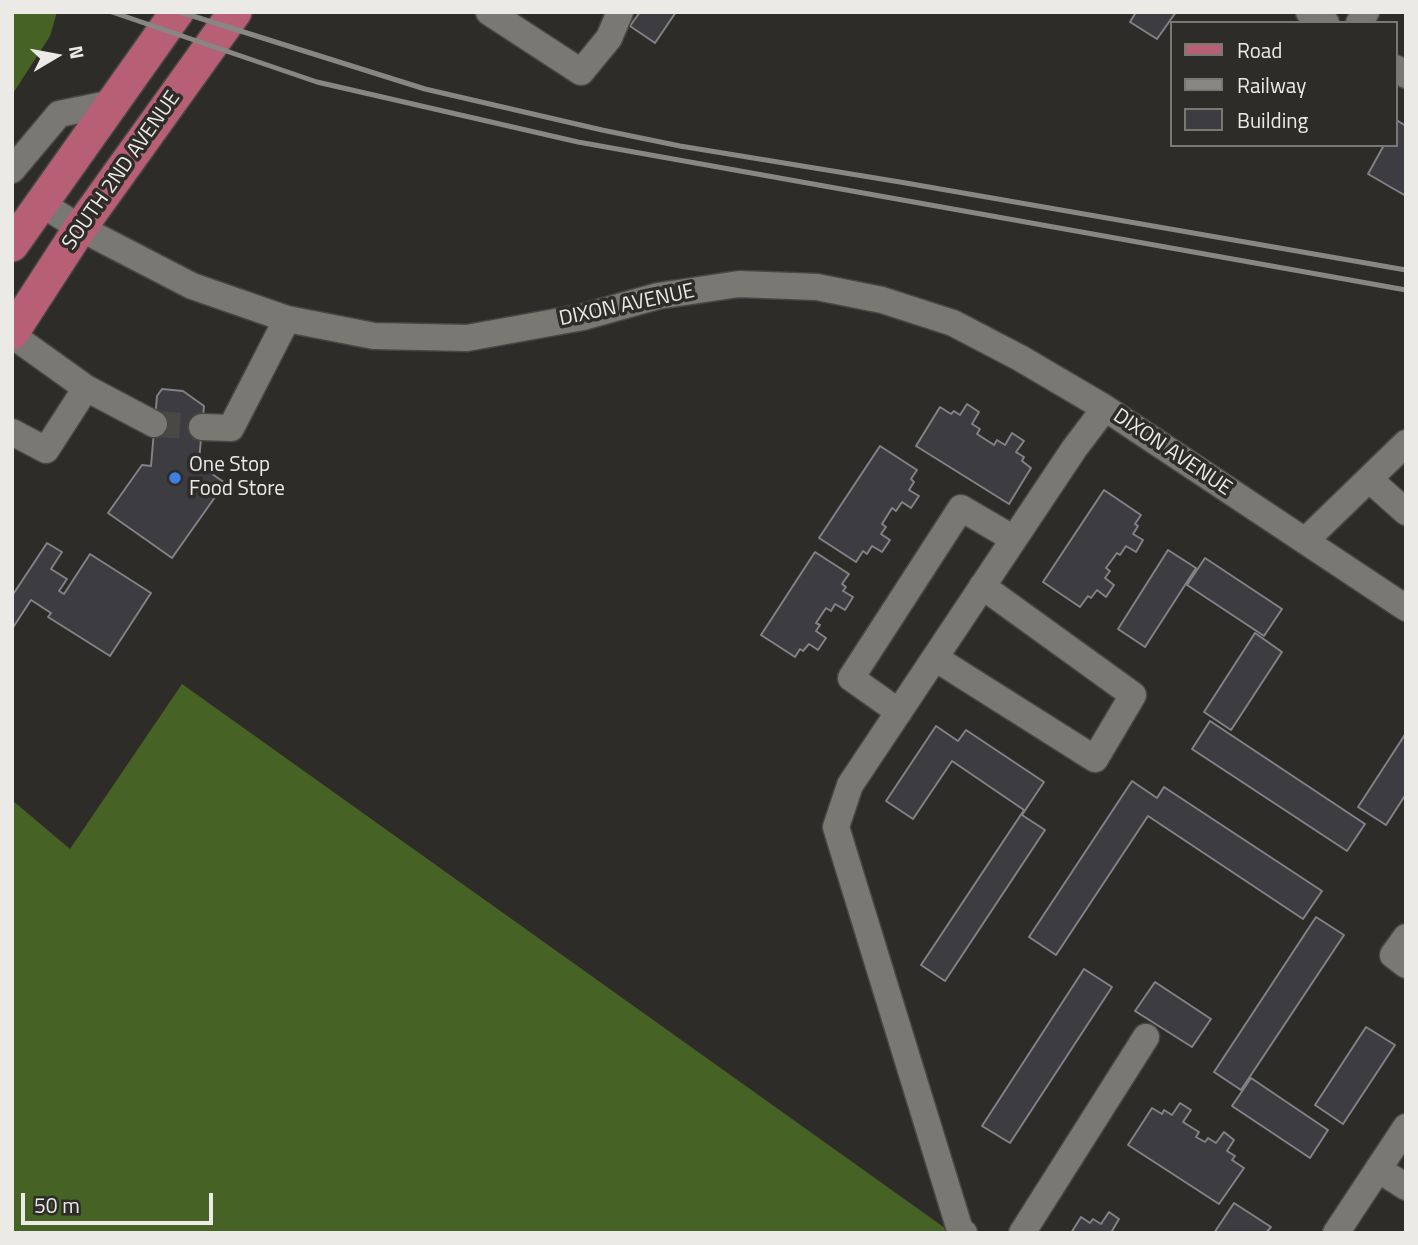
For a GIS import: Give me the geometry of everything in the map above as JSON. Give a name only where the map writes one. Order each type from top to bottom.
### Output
[{"type":"main road","points":[[12,245],[177,12]]},
{"type":"main road","name":"SOUTH 2ND AVENUE","points":[[12,334],[80,228],[235,12]]},
{"type":"street","points":[[489,12],[581,72],[609,38],[620,12]]},
{"type":"street","points":[[12,170],[59,114],[113,103]]},
{"type":"street","name":"DIXON AVENUE","points":[[42,204],[80,228],[192,286],[287,319],[374,336],[467,338],[583,317],[658,296],[739,284],[817,287],[882,300],[953,323],[1020,358],[1105,408],[1406,608]]},
{"type":"street","points":[[202,427],[231,428],[287,319]]},
{"type":"street","points":[[12,334],[86,388],[154,424]]},
{"type":"street","points":[[12,432],[46,450],[86,388]]},
{"type":"street","points":[[964,1233],[960,1230],[836,827],[850,785],[1074,449],[1105,408]]},
{"type":"street","points":[[1305,541],[1406,443]]},
{"type":"street","points":[[1369,479],[1406,512]]},
{"type":"street","points":[[899,712],[851,678],[961,508],[1014,539]]},
{"type":"street","points":[[935,658],[1095,759],[1133,695],[982,586]]},
{"type":"street","points":[[1406,937],[1393,955],[1406,965]]},
{"type":"street","points":[[1022,1233],[1146,1037]]},
{"type":"street","points":[[1336,1233],[1406,1127]]},
{"type":"street","points":[[1378,1169],[1406,1187]]},
{"type":"green space","points":[[12,12],[57,12],[50,36],[12,95]]},
{"type":"green space","points":[[182,684],[952,1233],[12,1233],[12,800],[70,849]]},
{"type":"building","points":[[640,12],[676,12],[655,43],[630,26]]},
{"type":"building","points":[[1136,12],[1176,12],[1157,39],[1130,22]]},
{"type":"building","points":[[1397,123],[1406,126],[1406,196],[1368,174],[1383,147],[1397,147]]},
{"type":"building","name":"One Stop Food Store","points":[[162,389],[183,391],[204,406],[198,472],[208,471],[225,483],[172,558],[108,513],[142,465],[151,466],[157,396]]},
{"type":"building","points":[[967,404],[979,412],[972,424],[980,429],[977,434],[994,445],[997,440],[1005,445],[1012,433],[1024,441],[1016,452],[1024,457],[1022,461],[1031,468],[1009,504],[916,446],[940,407],[951,414],[954,411],[960,415]]},
{"type":"building","points":[[880,446],[917,470],[911,479],[914,482],[909,490],[919,496],[911,508],[902,502],[896,511],[892,508],[882,524],[886,527],[881,534],[890,540],[882,552],[872,546],[867,554],[863,551],[856,562],[819,538]]},
{"type":"building","points":[[1104,490],[1141,515],[1133,534],[1143,540],[1136,552],[1126,546],[1106,568],[1110,571],[1105,578],[1114,585],[1106,597],[1097,590],[1091,598],[1088,596],[1080,607],[1043,582]]},
{"type":"building","points":[[47,543],[62,552],[51,569],[67,579],[59,591],[64,594],[90,554],[151,593],[110,656],[48,617],[51,613],[31,600],[12,629],[12,596]]},
{"type":"building","points":[[1168,550],[1196,568],[1145,647],[1118,629]]},
{"type":"building","points":[[815,552],[849,574],[842,584],[846,587],[843,591],[853,597],[845,610],[835,604],[831,611],[826,608],[816,623],[820,625],[816,631],[826,638],[818,650],[809,644],[803,651],[800,649],[795,657],[761,635]]},
{"type":"building","points":[[1205,558],[1282,609],[1264,636],[1187,585]]},
{"type":"building","points":[[1255,633],[1282,652],[1231,730],[1204,712]]},
{"type":"building","points":[[1210,721],[1365,824],[1347,851],[1192,749]]},
{"type":"building","points":[[936,726],[958,741],[966,730],[1044,782],[1022,815],[1045,830],[945,981],[921,965],[1024,810],[952,761],[913,819],[886,801]]},
{"type":"building","points":[[1406,733],[1406,794],[1386,825],[1358,807]]},
{"type":"building","points":[[1132,781],[1157,798],[1164,787],[1322,891],[1303,919],[1148,816],[1056,955],[1029,937]]},
{"type":"building","points":[[1316,917],[1344,935],[1241,1090],[1214,1072]]},
{"type":"building","points":[[1084,969],[1112,987],[1010,1143],[982,1126]]},
{"type":"building","points":[[1155,982],[1211,1019],[1192,1047],[1135,1011]]},
{"type":"building","points":[[1366,1027],[1395,1045],[1343,1124],[1315,1105]]},
{"type":"building","points":[[1251,1078],[1328,1130],[1310,1158],[1232,1106]]},
{"type":"building","points":[[1180,1103],[1191,1110],[1183,1122],[1199,1132],[1196,1137],[1205,1142],[1208,1138],[1216,1143],[1224,1132],[1234,1140],[1227,1151],[1235,1156],[1232,1160],[1244,1168],[1219,1204],[1128,1145],[1152,1108],[1162,1114],[1164,1110],[1172,1115]]},
{"type":"building","points":[[1234,1203],[1271,1227],[1266,1233],[1214,1233]]},
{"type":"building","points":[[1109,1212],[1119,1219],[1112,1231],[1115,1233],[1071,1233],[1081,1217],[1090,1223],[1093,1219],[1101,1224]]},
{"type":"tunnel","points":[[154,424],[202,427]]},
{"type":"railway","points":[[112,12],[317,82],[578,142],[1406,290]]},
{"type":"railway","points":[[180,12],[425,89],[602,130],[680,146],[1406,270]]},
{"type":"place","name":"One Stop Food Store","points":[[175,478]]}]
